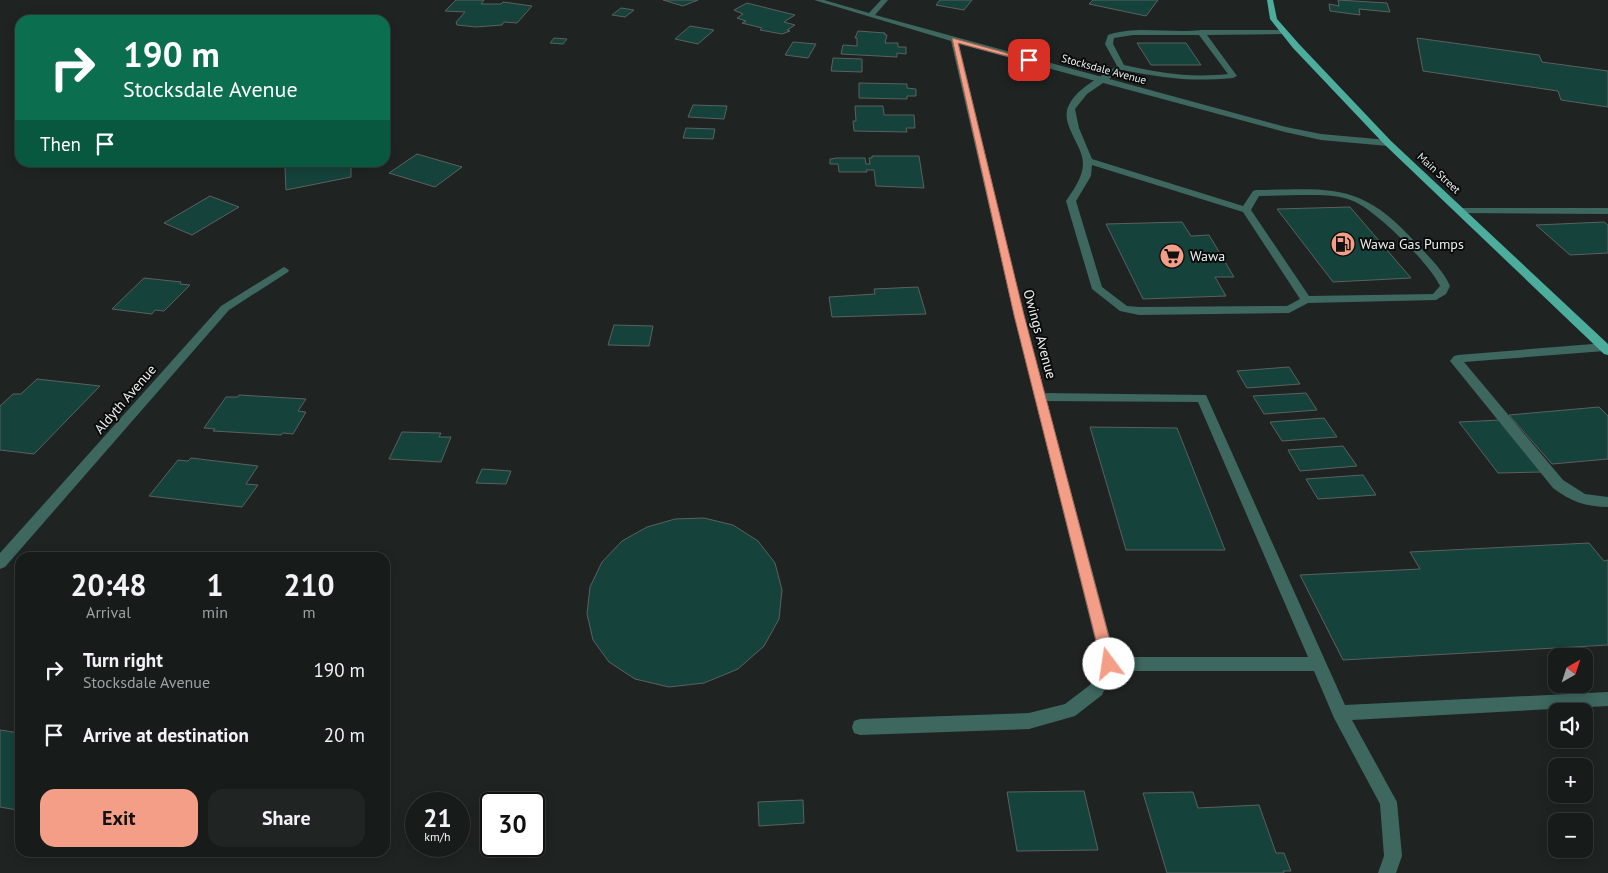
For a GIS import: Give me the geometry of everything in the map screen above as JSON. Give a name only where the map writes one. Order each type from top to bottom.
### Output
[{"type":"main road","name":"Main Street","points":[[1270,0],[1274,19],[1283,32],[1388,142],[1606,349]]},
{"type":"street","name":"Stocksdale Avenue","points":[[817,0],[954,40],[1285,129],[1321,137],[1388,142]]},
{"type":"street","points":[[870,16],[885,0]]},
{"type":"street","points":[[1201,32],[1233,76],[1200,79],[1170,77],[1121,68],[1080,96],[1071,108],[1088,161],[1086,176],[1071,201],[1097,289],[1124,309],[1139,312],[1289,309],[1306,300],[1436,296],[1442,292],[1445,286],[1442,279],[1379,210],[1352,197],[1332,193],[1256,193],[1246,210]]},
{"type":"street","points":[[1121,68],[1108,44],[1111,37],[1119,34],[1283,32]]},
{"type":"street","name":"Owings Avenue","points":[[954,40],[1017,305],[1109,664]]},
{"type":"street","points":[[1088,161],[1246,210],[1306,300]]},
{"type":"street","points":[[1461,211],[1608,211]]},
{"type":"street","name":"Aldyth Avenue","points":[[0,563],[225,308],[284,270]]},
{"type":"street","points":[[1606,349],[1458,359],[1456,361],[1558,484],[1574,497],[1593,502],[1608,502]]},
{"type":"street","points":[[1042,397],[1202,398],[1340,714],[1388,802],[1393,856],[1387,873]]},
{"type":"street","points":[[860,727],[1029,721],[1069,711],[1096,690],[1109,664],[1318,664]]},
{"type":"street","points":[[1340,714],[1608,699]]},
{"type":"building","points":[[456,0],[484,0],[481,4],[501,4],[503,2],[532,6],[517,23],[504,22],[502,25],[476,27],[457,25],[456,22],[465,12],[445,11]]},
{"type":"building","points":[[663,0],[698,0],[683,6]]},
{"type":"building","points":[[940,0],[972,0],[964,10],[936,5]]},
{"type":"building","points":[[1093,0],[1158,0],[1146,16],[1089,4]]},
{"type":"building","points":[[1338,0],[1387,3],[1390,12],[1359,9],[1360,15],[1330,11],[1329,4],[1339,6]]},
{"type":"building","points":[[747,3],[795,15],[784,22],[795,25],[787,30],[790,31],[782,34],[760,30],[762,28],[742,23],[746,21],[737,18],[743,14],[734,10]]},
{"type":"building","points":[[621,8],[634,10],[625,17],[612,15]]},
{"type":"building","points":[[690,26],[714,30],[698,44],[675,39]]},
{"type":"building","points":[[858,31],[885,33],[887,35],[885,43],[898,43],[898,47],[906,47],[906,54],[897,53],[897,57],[841,54],[843,45],[857,46],[857,38],[855,38]]},
{"type":"building","points":[[554,38],[567,39],[563,44],[550,43]]},
{"type":"building","points":[[1417,38],[1539,55],[1542,62],[1608,71],[1608,107],[1561,100],[1558,91],[1423,71]]},
{"type":"building","points":[[793,42],[816,44],[808,58],[785,55]]},
{"type":"building","points":[[1137,43],[1186,43],[1201,65],[1151,65]]},
{"type":"building","points":[[833,58],[862,59],[862,72],[831,71]]},
{"type":"building","points":[[859,83],[907,84],[907,88],[916,89],[916,96],[907,96],[907,99],[859,98]]},
{"type":"building","points":[[693,105],[727,106],[724,119],[688,117]]},
{"type":"building","points":[[855,106],[883,106],[884,115],[914,115],[915,128],[906,128],[907,132],[854,131],[853,121],[856,121]]},
{"type":"building","points":[[686,128],[715,129],[713,139],[683,138]]},
{"type":"building","points":[[417,154],[462,167],[435,187],[389,173]]},
{"type":"building","points":[[872,156],[919,156],[924,188],[876,186],[874,170],[866,170],[867,172],[839,172],[838,164],[830,164],[830,159],[865,158],[866,164],[870,164],[869,158],[872,158]]},
{"type":"building","points":[[285,167],[351,167],[351,177],[286,190]]},
{"type":"building","points":[[210,196],[239,207],[192,235],[164,223]]},
{"type":"building","name":"Wawa Gas Pumps","points":[[1350,207],[1411,278],[1333,282],[1277,209]]},
{"type":"building","name":"Wawa","points":[[1182,222],[1191,236],[1209,235],[1234,277],[1215,277],[1226,296],[1143,299],[1106,224]]},
{"type":"building","points":[[1604,222],[1608,225],[1608,253],[1570,255],[1536,225]]},
{"type":"building","points":[[144,278],[181,282],[180,284],[190,285],[164,311],[155,310],[152,314],[112,309]]},
{"type":"building","points":[[918,287],[926,314],[832,317],[829,297],[875,294],[874,289]]},
{"type":"building","points":[[614,325],[653,326],[649,346],[608,345]]},
{"type":"building","points":[[1289,367],[1300,384],[1247,388],[1237,371]]},
{"type":"building","points":[[37,379],[100,386],[34,454],[0,450],[0,406],[13,394],[21,394]]},
{"type":"building","points":[[1306,393],[1317,410],[1264,414],[1253,396]]},
{"type":"building","points":[[239,395],[306,399],[298,411],[306,412],[293,434],[213,431],[215,429],[204,428],[226,397],[238,397]]},
{"type":"building","points":[[1599,407],[1608,416],[1608,459],[1552,464],[1509,415]]},
{"type":"building","points":[[1324,418],[1337,437],[1282,441],[1270,422]]},
{"type":"building","points":[[1500,420],[1542,472],[1498,473],[1459,422]]},
{"type":"building","points":[[1090,427],[1177,428],[1225,550],[1126,550]]},
{"type":"building","points":[[402,432],[441,433],[439,437],[451,437],[441,462],[389,459]]},
{"type":"building","points":[[1343,446],[1357,466],[1300,471],[1288,450]]},
{"type":"building","points":[[191,458],[258,466],[246,484],[258,485],[242,507],[149,496],[178,460],[188,461]]},
{"type":"building","points":[[482,469],[511,471],[506,484],[476,483]]},
{"type":"building","points":[[1363,475],[1376,495],[1318,499],[1306,479]]},
{"type":"building","points":[[704,518],[733,525],[758,541],[775,563],[782,590],[779,619],[764,646],[738,669],[704,683],[669,687],[635,679],[609,662],[593,640],[587,614],[590,587],[602,562],[622,541],[647,527],[675,519]]},
{"type":"building","points":[[1589,543],[1604,561],[1608,560],[1608,645],[1343,660],[1300,575],[1420,569],[1410,552]]},
{"type":"building","points":[[0,730],[15,732],[15,810],[0,807]]},
{"type":"building","points":[[1084,791],[1098,850],[1017,851],[1007,792]]},
{"type":"building","points":[[1193,792],[1198,808],[1259,805],[1276,853],[1284,853],[1291,871],[1283,871],[1284,873],[1167,873],[1143,793]]},
{"type":"building","points":[[803,800],[804,823],[759,826],[758,802]]},
{"type":"place","name":"Wawa Gas Pumps","points":[[1343,244]]},
{"type":"place","name":"Wawa","points":[[1172,256]]},
{"type":"route","points":[[1029,60],[954,40],[1019,315],[1042,397],[1109,664]]}]
